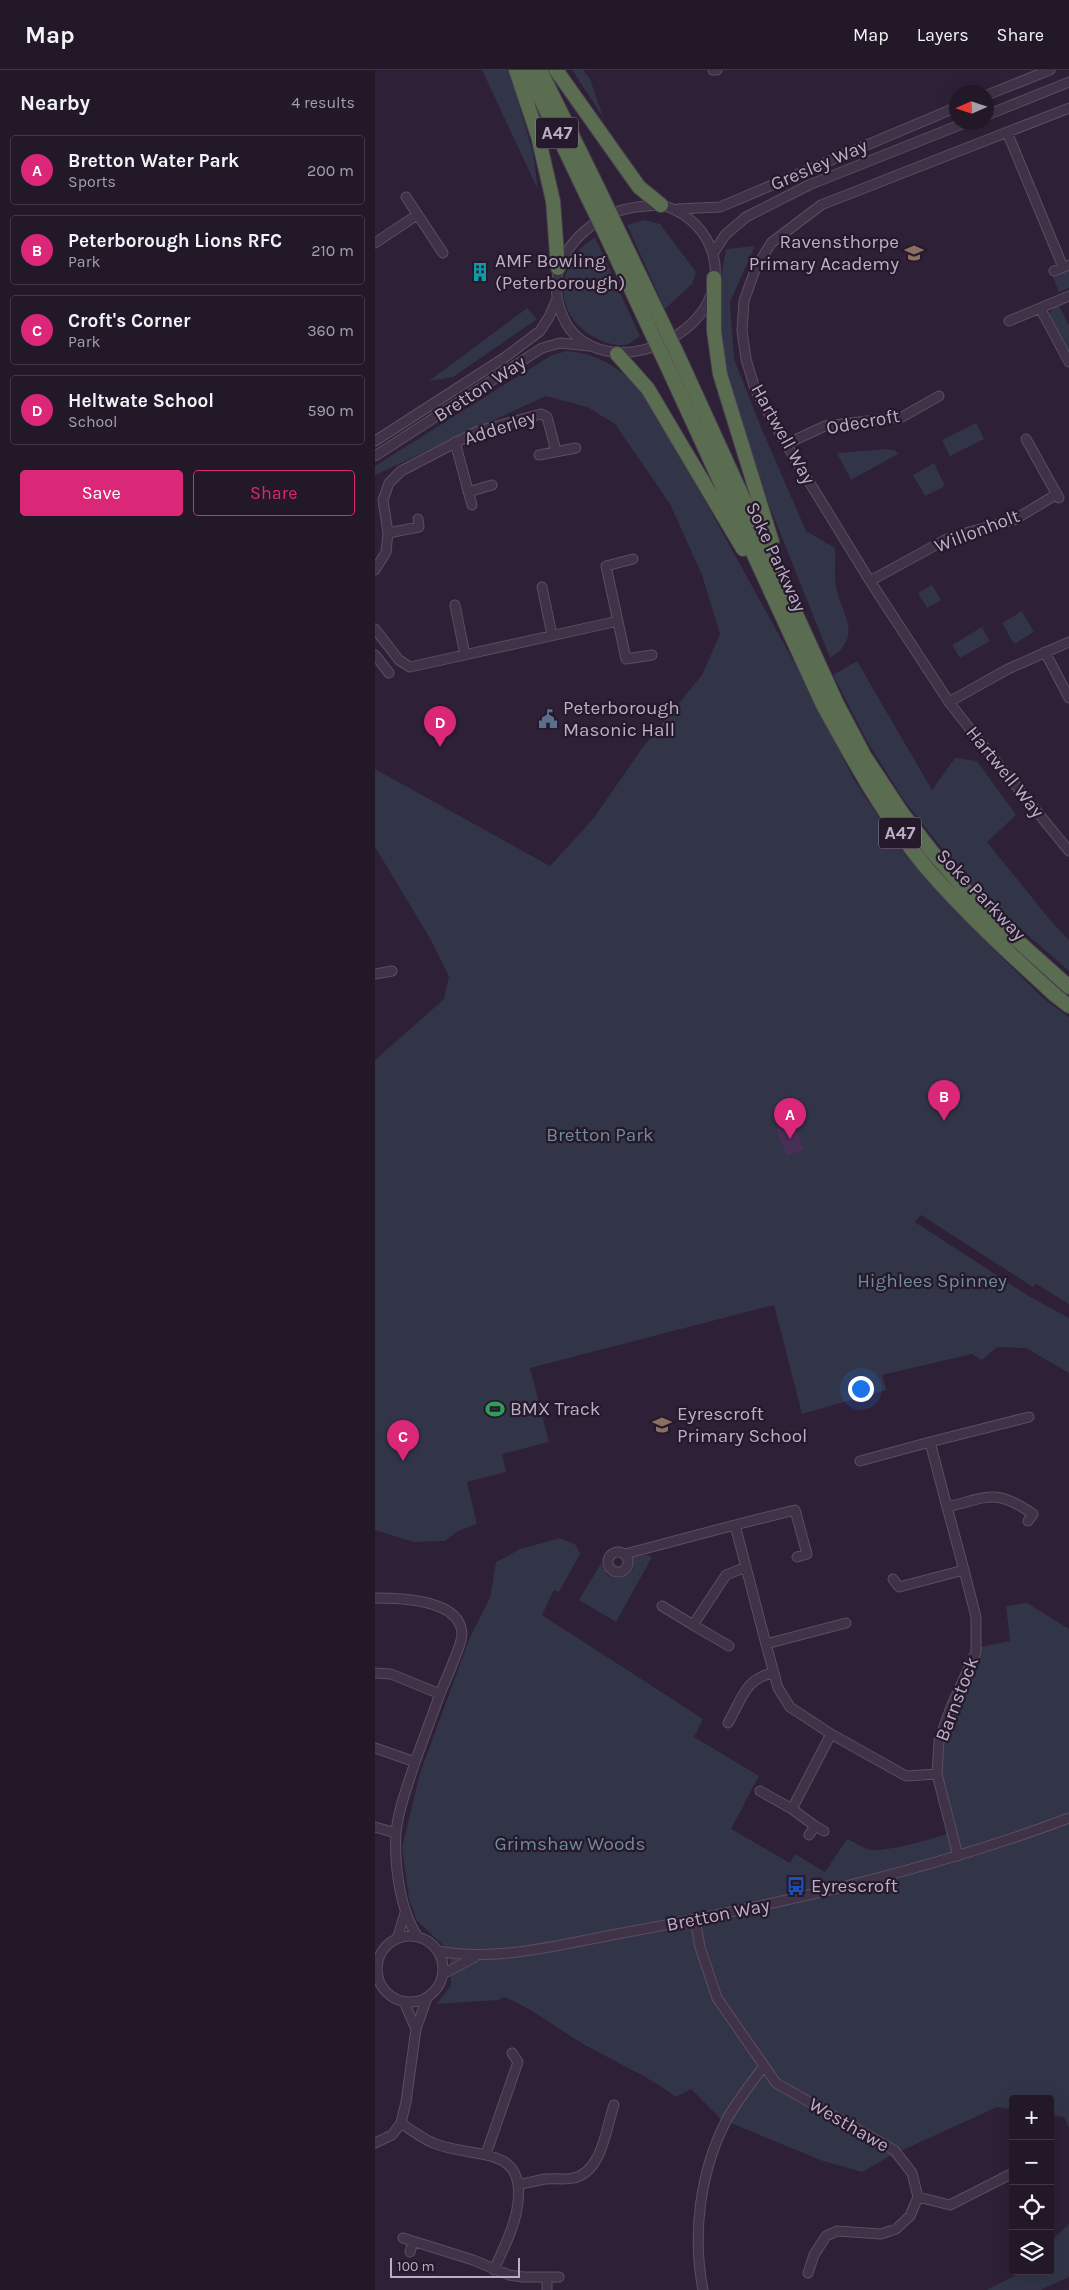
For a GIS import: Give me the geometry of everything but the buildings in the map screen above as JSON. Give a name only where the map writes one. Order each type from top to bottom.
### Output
[{"type":"highway","points":[[515,70],[538,136],[553,201],[558,268]]},
{"type":"highway","name":"Soke Parkway","points":[[527,70],[593,193],[657,327],[681,362],[837,704],[865,756],[902,813],[933,853],[981,908],[1069,986]]},
{"type":"highway","name":"Soke Parkway","points":[[541,70],[593,193]]},
{"type":"highway","points":[[556,70],[639,187],[661,205]]},
{"type":"highway","name":"A47","points":[[714,278],[714,331],[719,374],[791,602]]},
{"type":"highway","name":"Soke Parkway","points":[[657,327],[668,368],[823,704],[849,753],[893,824],[924,864],[974,920],[1069,1006]]},
{"type":"highway","name":"A47","points":[[617,354],[648,389],[785,621]]},
{"type":"street","points":[[994,92],[1050,70]]},
{"type":"street","points":[[994,112],[1069,82]]},
{"type":"street","name":"Hartwell Way","points":[[1069,108],[821,206],[771,243],[755,270],[744,301],[742,331],[746,359],[755,389],[786,444],[870,581],[949,702],[1008,778],[1069,851]]},
{"type":"street","name":"Gresley Way","points":[[678,209],[720,207],[949,110]]},
{"type":"street","name":"Gresley Way","points":[[714,252],[725,235],[746,216],[809,185],[949,129]]},
{"type":"street","points":[[1007,132],[1062,268]]},
{"type":"street","points":[[406,197],[443,253]]},
{"type":"street","points":[[661,205],[678,209],[696,224],[714,252],[714,278],[704,308],[683,331],[661,343],[638,351],[617,354],[592,346],[575,335],[563,318],[557,299],[558,268],[574,242],[591,226],[614,213],[636,207],[661,205]]},
{"type":"street","points":[[375,243],[417,215]]},
{"type":"street","points":[[1009,321],[1069,296]]},
{"type":"street","name":"Bretton Way","points":[[375,441],[504,358],[540,331],[557,299]]},
{"type":"street","points":[[1040,308],[1069,362]]},
{"type":"street","name":"Bretton Way","points":[[375,456],[542,348],[560,343],[592,346]]},
{"type":"street","name":"Odecroft","points":[[786,444],[825,426],[902,418],[939,396]]},
{"type":"street","name":"Adderley","points":[[375,570],[386,552],[388,534],[383,500],[389,483],[401,471],[478,431],[543,410],[547,417],[556,452]]},
{"type":"street","name":"Willonholt","points":[[870,581],[945,540],[1014,520],[1058,496],[1026,439]]},
{"type":"street","name":"Adderley","points":[[455,442],[472,505]]},
{"type":"street","name":"Adderley","points":[[539,455],[576,448]]},
{"type":"street","points":[[468,492],[492,486]]},
{"type":"street","points":[[388,534],[419,527],[418,519]]},
{"type":"street","points":[[633,559],[606,566],[626,659],[652,655]]},
{"type":"street","points":[[542,587],[552,635]]},
{"type":"street","points":[[455,605],[465,655]]},
{"type":"street","points":[[375,629],[399,660],[410,667],[618,621]]},
{"type":"street","points":[[949,702],[1045,652],[1069,642]]},
{"type":"street","points":[[386,645],[375,654],[389,673]]},
{"type":"street","points":[[1045,652],[1069,698]]},
{"type":"street","points":[[375,974],[392,971]]},
{"type":"street","points":[[1017,1410],[1019,1419]]},
{"type":"street","points":[[867,1448],[864,1459],[1029,1417]]},
{"type":"street","name":"Barnstock","points":[[930,1442],[975,1617],[976,1652],[951,1707],[939,1741],[937,1774],[958,1856]]},
{"type":"street","points":[[947,1507],[995,1496],[1004,1496],[1033,1514],[1028,1521]]},
{"type":"street","points":[[625,1554],[795,1510],[807,1554],[797,1557]]},
{"type":"street","points":[[735,1525],[773,1673],[778,1688],[790,1707],[831,1734],[906,1776],[937,1774]]},
{"type":"street","points":[[693,1625],[726,1575],[745,1567]]},
{"type":"street","points":[[893,1579],[899,1587],[964,1570]]},
{"type":"street","points":[[375,1598],[402,1598],[449,1610],[459,1622],[462,1637],[415,1762],[402,1801],[396,1833],[398,1870],[405,1912],[418,1937]]},
{"type":"street","points":[[662,1606],[729,1646]]},
{"type":"street","points":[[766,1644],[834,1631],[846,1623]]},
{"type":"street","points":[[375,1673],[391,1674],[440,1694]]},
{"type":"street","points":[[728,1723],[731,1708],[749,1685],[759,1675],[773,1673]]},
{"type":"street","points":[[792,1809],[831,1734]]},
{"type":"street","points":[[375,1748],[415,1762]]},
{"type":"street","points":[[760,1790],[792,1809],[824,1832]]},
{"type":"street","name":"Bretton Way","points":[[438,1952],[477,1956],[537,1948],[695,1920],[865,1882],[958,1856],[1069,1818]]},
{"type":"street","points":[[809,1835],[815,1826]]},
{"type":"street","points":[[375,1827],[396,1833]]},
{"type":"street","points":[[397,1939],[405,1912]]},
{"type":"street","name":"Westhawe","points":[[695,1920],[704,1962],[717,1998],[763,2067],[776,2083],[893,2150],[912,2173],[918,2197]]},
{"type":"street","points":[[408,1936],[418,1937],[432,1945],[438,1952],[443,1966],[443,1974],[434,1991],[427,1998],[419,2001],[404,2002],[387,1993],[378,1984],[377,1960],[383,1951],[397,1939],[408,1936]]},
{"type":"street","name":"Bretton Way","points":[[443,1974],[477,1956]]},
{"type":"street","points":[[375,2143],[392,2135],[401,2123],[406,2102],[416,2029],[427,1998]]},
{"type":"street","points":[[404,2002],[416,2029]]},
{"type":"street","points":[[486,2154],[522,2063],[512,2053]]},
{"type":"street","points":[[703,2290],[698,2231],[705,2180],[727,2120],[763,2067]]},
{"type":"street","points":[[520,2184],[547,2179],[572,2179],[583,2176],[591,2169],[597,2155],[606,2115],[614,2105]]},
{"type":"street","points":[[401,2123],[434,2143],[486,2154],[500,2159],[509,2166],[520,2184],[517,2211],[494,2270]]},
{"type":"street","points":[[808,2273],[816,2262],[818,2246],[826,2236],[837,2231],[881,2234],[896,2228],[910,2216],[918,2197],[950,2205],[1009,2175]]},
{"type":"street","points":[[403,2238],[473,2260],[494,2270],[523,2277],[559,2277]]},
{"type":"street","points":[[410,2252],[413,2242]]},
{"type":"street","points":[[547,2277],[547,2289]]},
{"type":"green space","points":[[482,70],[509,70],[510,72],[533,153],[538,190]]},
{"type":"green space","points":[[572,70],[583,70],[590,79],[603,117]]},
{"type":"green space","points":[[644,220],[660,224],[696,272],[692,284],[665,309],[627,225]]},
{"type":"green space","points":[[595,237],[640,336],[626,345],[612,344],[594,337],[582,329],[567,309],[564,297],[566,273],[580,249]]},
{"type":"green space","points":[[755,246],[730,302],[734,359],[806,531],[835,548],[836,587],[846,616],[848,634],[846,642],[840,650],[830,658],[754,467],[726,383],[717,300],[726,249]]},
{"type":"green space","points":[[1069,267],[1069,288],[1059,292],[1052,275]]},
{"type":"green space","points":[[1058,304],[1069,325],[1069,357],[1049,316],[1053,306]]},
{"type":"green space","points":[[527,308],[537,319],[453,377],[429,381]]},
{"type":"green space","name":"Bretton Park","points":[[567,351],[590,355],[608,363],[643,389],[799,671],[853,778],[897,845],[958,914],[1043,998],[1069,1017],[1069,1304],[1036,1284],[1033,1287],[921,1215],[915,1222],[1027,1295],[1069,1318],[1069,1373],[1026,1348],[997,1347],[982,1360],[972,1354],[882,1375],[886,1390],[802,1414],[774,1305],[530,1368],[549,1442],[502,1454],[506,1472],[467,1482],[477,1524],[458,1531],[445,1541],[413,1542],[375,1530],[375,1060],[444,999],[449,976],[431,940],[375,847],[375,769],[550,866],[593,819],[643,747],[702,675],[720,634],[702,575],[670,504],[615,424],[587,407],[546,396],[375,475],[375,466],[552,355]]},
{"type":"green space","points":[[976,423],[984,439],[950,456],[942,440]]},
{"type":"green space","points":[[887,449],[896,451],[898,454],[851,480],[837,453]]},
{"type":"green space","points":[[934,463],[945,486],[925,496],[913,475]]},
{"type":"green space","points":[[932,585],[941,600],[927,608],[918,593]]},
{"type":"green space","points":[[1022,611],[1034,632],[1014,644],[1002,623]]},
{"type":"green space","points":[[982,627],[990,641],[960,658],[952,645]]},
{"type":"green space","points":[[857,661],[932,790],[955,758],[977,761],[1016,815],[987,842],[1051,921],[1069,940],[1069,971],[972,887],[904,800],[868,743],[833,675]]},
{"type":"green space","name":"Grimshaw Woods","points":[[560,1538],[576,1545],[580,1554],[559,1592],[554,1590],[542,1615],[703,1719],[694,1737],[759,1776],[731,1829],[790,1863],[795,1854],[825,1872],[847,1839],[865,1848],[875,1850],[911,1844],[955,1831],[942,1775],[944,1743],[953,1712],[981,1652],[981,1647],[1010,1641],[1006,1606],[1027,1603],[1069,1629],[1069,2128],[1064,2117],[1054,2116],[1054,2095],[1009,2095],[1009,2109],[997,2107],[890,2156],[862,2172],[823,2161],[721,2119],[691,2089],[676,2097],[654,2082],[585,2045],[505,1997],[498,2000],[436,2004],[451,1986],[450,1960],[443,1945],[417,1921],[409,1899],[402,1848],[420,1773],[470,1637],[490,1598],[496,1562],[520,1549]]},
{"type":"green space","points":[[647,1555],[652,1557],[616,1622],[579,1600],[601,1563],[607,1575],[622,1577],[633,1569],[633,1556]]},
{"type":"green space","points":[[1069,2224],[1069,2277],[1040,2290],[986,2290],[1017,2275],[1054,2275],[1054,2238]]},
{"type":"shaded area","points":[[793,1122],[804,1149],[787,1156],[776,1129]]},
{"type":"place","name":"Ravensthorpe Primary Academy","points":[[914,253]]},
{"type":"place","name":"AMF Bowling (Peterborough)","points":[[480,272]]},
{"type":"place","name":"Peterborough Masonic Hall","points":[[548,719]]},
{"type":"place","name":"Heltwate School","points":[[440,747]]},
{"type":"place","name":"Peterborough Lions RFC","points":[[944,1121]]},
{"type":"place","name":"Bretton Water Park","points":[[790,1139]]},
{"type":"place","name":"BMX Track","points":[[495,1409]]},
{"type":"place","name":"Eyrescroft Primary School","points":[[662,1425]]},
{"type":"place","name":"Croft's Corner","points":[[403,1461]]},
{"type":"place","name":"Eyrescroft","points":[[796,1886]]},
{"type":"park label","name":"Highlees Spinney","points":[[932,1281]]}]
